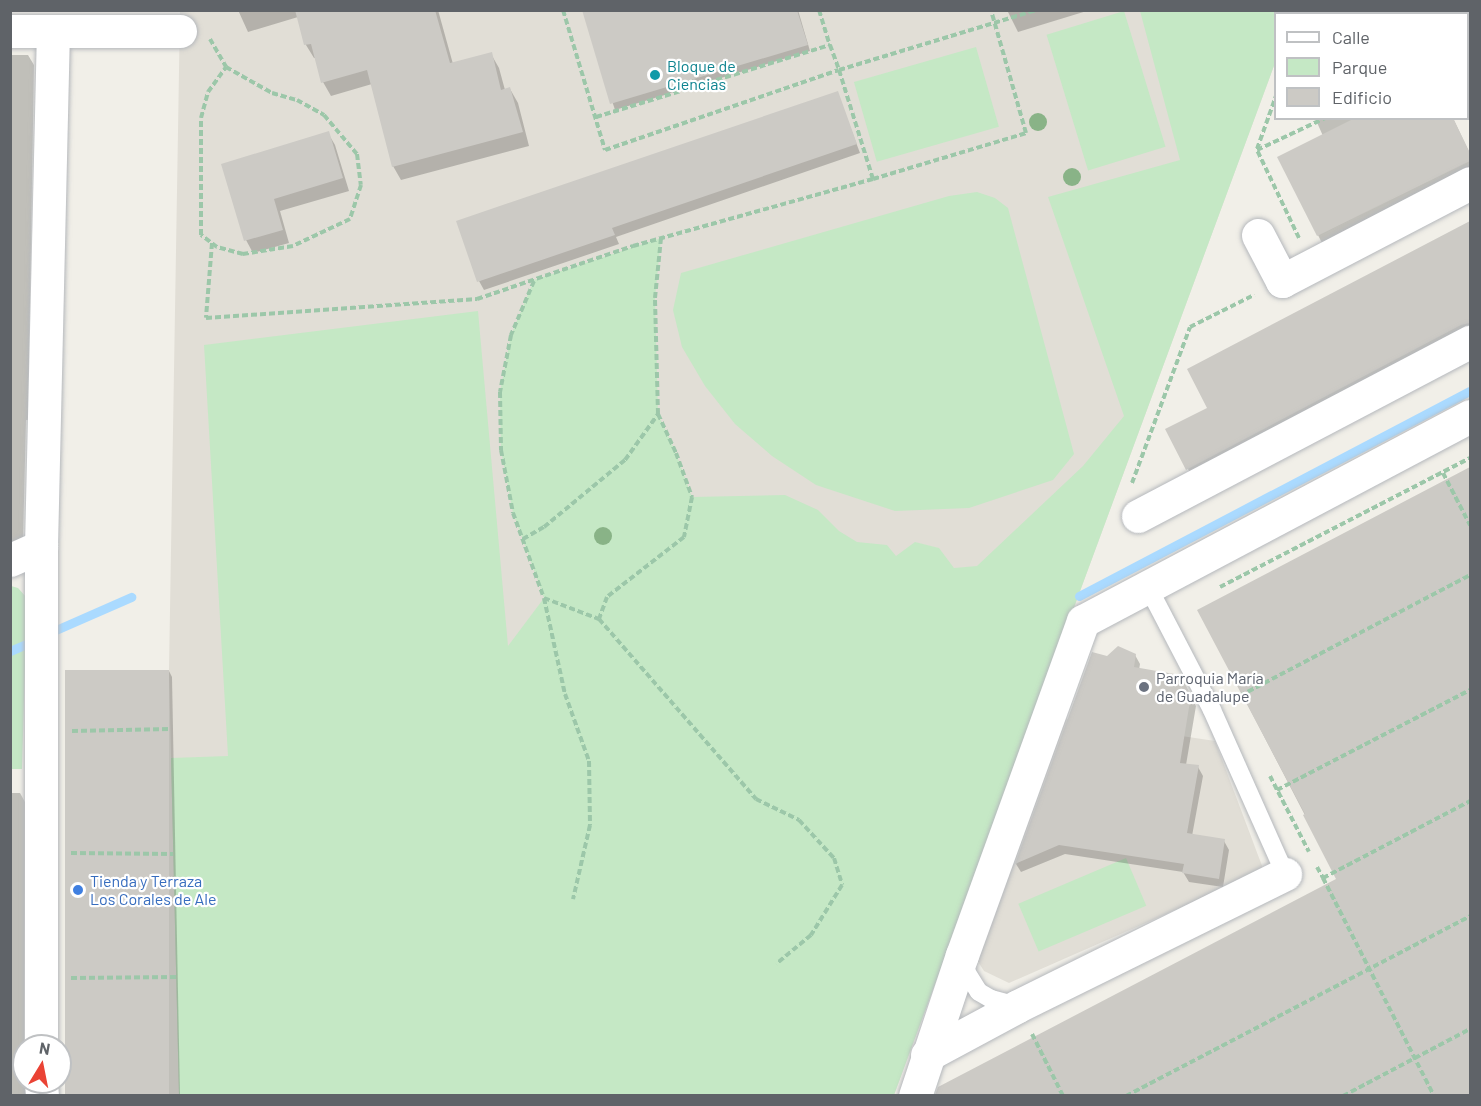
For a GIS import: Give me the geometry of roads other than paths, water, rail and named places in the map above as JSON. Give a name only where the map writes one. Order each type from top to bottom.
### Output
[{"type":"street","points":[[10,31],[193,31]]},
{"type":"street","points":[[41,1034],[41,546],[53,31]]},
{"type":"street","points":[[1258,235],[1282,281],[1470,183]]},
{"type":"street","points":[[1138,516],[1470,342]]},
{"type":"street","points":[[915,1095],[962,955],[1083,621],[1147,585],[1470,416]]},
{"type":"street","points":[[10,560],[41,546]]},
{"type":"street","points":[[927,1055],[1018,1006],[1285,874]]},
{"type":"lane","points":[[1147,585],[1212,710],[1285,874]]},
{"type":"lane","points":[[962,955],[967,973],[979,992],[991,999],[1018,1006]]},
{"type":"waterway","points":[[1079,596],[1470,391]]},
{"type":"waterway","points":[[49,633],[131,597]]},
{"type":"waterway","points":[[10,651],[33,641]]},
{"type":"place","name":"Bloque de Ciencias","points":[[655,75]]},
{"type":"place","name":"Parroquia María de Guadalupe","points":[[1144,687]]},
{"type":"place","name":"Tienda y Terraza Los Corales de Ale","points":[[78,890]]}]
